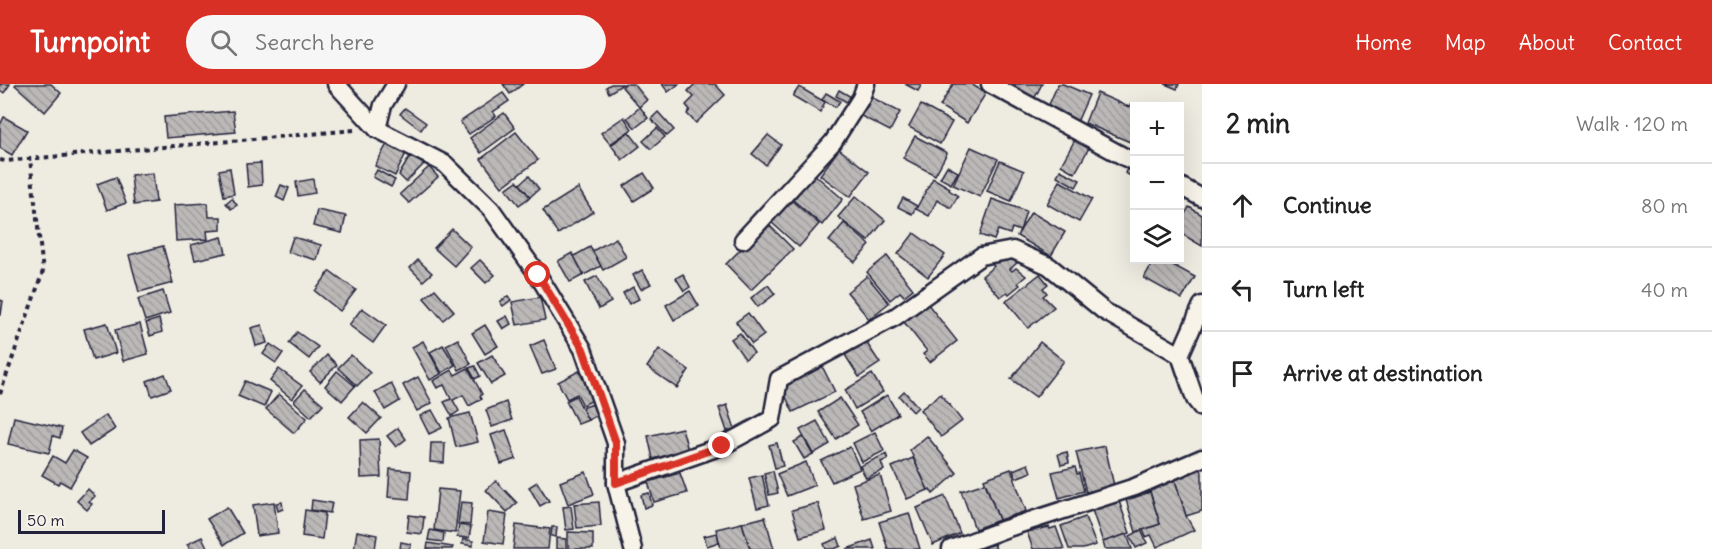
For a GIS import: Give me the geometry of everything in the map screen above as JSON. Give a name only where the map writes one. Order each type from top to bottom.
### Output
[{"type":"street","points":[[336,84],[377,129],[445,164],[491,209],[538,275],[583,349],[616,443],[616,483],[633,549]]},
{"type":"street","points":[[377,129],[382,105],[396,84]]},
{"type":"street","points":[[743,240],[833,142],[861,98],[866,84]]},
{"type":"street","points":[[990,84],[1130,160]]},
{"type":"street","points":[[1184,189],[1202,198]]},
{"type":"street","points":[[616,483],[722,446],[772,418],[779,379],[895,317],[981,256],[1013,250],[1049,266],[1104,311],[1180,355],[1195,399],[1202,408]]},
{"type":"street","points":[[1180,355],[1202,305]]},
{"type":"street","points":[[951,549],[1135,487],[1202,459]]},
{"type":"path","points":[[0,160],[377,129]]},
{"type":"path","points":[[0,394],[43,271],[30,159]]},
{"type":"building","points":[[0,84],[10,84],[4,93],[0,90]]},
{"type":"building","points":[[16,84],[51,84],[61,93],[45,112]]},
{"type":"building","points":[[503,84],[523,84],[510,94]]},
{"type":"building","points":[[611,84],[623,84],[609,93],[606,87]]},
{"type":"building","points":[[625,84],[634,84],[647,100],[639,107],[622,87]]},
{"type":"building","points":[[662,84],[679,84],[668,92]]},
{"type":"building","points":[[695,84],[715,84],[725,95],[696,123],[687,114],[690,110],[686,105],[694,97],[688,91]]},
{"type":"building","points":[[905,84],[922,84],[918,91]]},
{"type":"building","points":[[953,84],[971,84],[986,93],[967,123],[940,106]]},
{"type":"building","points":[[1010,84],[1042,84],[1034,99],[1009,86]]},
{"type":"building","points":[[1058,84],[1089,95],[1077,122],[1047,109]]},
{"type":"building","points":[[1165,84],[1179,84],[1177,89]]},
{"type":"building","points":[[799,87],[825,102],[820,112],[793,96]]},
{"type":"building","points":[[839,90],[853,98],[850,104],[836,96]]},
{"type":"building","points":[[503,93],[509,101],[493,112],[496,116],[469,134],[460,122]]},
{"type":"building","points":[[826,93],[840,101],[836,107],[822,100]]},
{"type":"building","points":[[1097,93],[1129,107],[1130,105],[1130,142],[1085,123]]},
{"type":"building","points":[[869,96],[900,112],[890,131],[859,115]]},
{"type":"building","points":[[921,105],[952,122],[940,144],[909,127]]},
{"type":"building","points":[[640,107],[648,118],[635,128],[627,118]]},
{"type":"building","points":[[405,108],[426,123],[421,130],[400,114]]},
{"type":"building","points":[[233,111],[236,132],[166,138],[164,117]]},
{"type":"building","points":[[658,112],[674,130],[667,136],[651,119]]},
{"type":"building","points":[[504,113],[515,128],[481,153],[470,138]]},
{"type":"building","points":[[4,117],[27,130],[12,155],[0,148],[0,125]]},
{"type":"building","points":[[624,117],[632,129],[610,144],[601,133]]},
{"type":"building","points":[[657,128],[665,137],[651,149],[643,141]]},
{"type":"building","points":[[516,132],[538,160],[502,187],[481,159]]},
{"type":"building","points":[[629,132],[640,146],[622,160],[611,145]]},
{"type":"building","points":[[768,135],[781,145],[766,165],[752,154]]},
{"type":"building","points":[[915,136],[947,153],[935,175],[903,158]]},
{"type":"building","points":[[1076,138],[1090,146],[1075,173],[1061,165]]},
{"type":"building","points":[[387,144],[406,153],[395,176],[375,166]]},
{"type":"building","points":[[971,147],[998,159],[980,197],[953,185]]},
{"type":"building","points":[[839,149],[869,172],[850,197],[820,175]]},
{"type":"building","points":[[412,153],[425,163],[406,182],[399,175]]},
{"type":"building","points":[[1000,161],[1024,171],[1011,201],[987,191]]},
{"type":"building","points":[[261,163],[262,185],[248,187],[246,164]]},
{"type":"building","points":[[1129,165],[1130,165],[1130,176],[1125,173]]},
{"type":"building","points":[[947,166],[958,172],[951,184],[940,178]]},
{"type":"building","points":[[429,167],[438,177],[409,203],[400,194]]},
{"type":"building","points":[[230,168],[234,194],[224,196],[219,170]]},
{"type":"building","points":[[377,170],[395,180],[391,187],[373,177]]},
{"type":"building","points":[[1060,170],[1080,180],[1076,187],[1057,176]]},
{"type":"building","points":[[153,173],[156,202],[134,205],[131,175]]},
{"type":"building","points":[[644,173],[654,188],[634,201],[624,186]]},
{"type":"building","points":[[814,174],[843,199],[822,225],[792,199]]},
{"type":"building","points":[[529,176],[539,189],[530,197],[520,184]]},
{"type":"building","points":[[116,177],[126,203],[107,210],[97,184]]},
{"type":"building","points":[[933,178],[950,188],[949,190],[958,196],[951,208],[937,200],[929,216],[916,209]]},
{"type":"building","points":[[313,179],[315,193],[298,196],[296,182]]},
{"type":"building","points":[[517,181],[530,197],[519,205],[506,189]]},
{"type":"building","points":[[1060,181],[1092,199],[1079,222],[1047,204]]},
{"type":"building","points":[[281,185],[289,188],[284,201],[276,197]]},
{"type":"building","points":[[578,188],[593,212],[558,234],[543,210]]},
{"type":"building","points":[[856,196],[885,220],[868,241],[838,217]]},
{"type":"building","points":[[232,198],[237,205],[231,209],[226,203]]},
{"type":"building","points":[[903,198],[917,206],[912,214],[898,207]]},
{"type":"building","points":[[992,199],[1026,211],[1020,231],[1012,228],[1010,234],[998,230],[994,240],[980,235]]},
{"type":"building","points":[[791,200],[819,224],[799,247],[771,222]]},
{"type":"building","points":[[208,203],[209,217],[221,217],[221,230],[207,231],[208,239],[176,241],[174,205]]},
{"type":"building","points":[[1189,207],[1202,215],[1202,246],[1184,235],[1184,216]]},
{"type":"building","points":[[317,210],[346,216],[342,233],[313,226]]},
{"type":"building","points":[[1031,212],[1065,232],[1051,256],[1017,236]]},
{"type":"building","points":[[767,223],[793,249],[751,290],[726,264]]},
{"type":"building","points":[[844,223],[870,245],[855,262],[829,241]]},
{"type":"building","points":[[452,229],[471,247],[454,266],[434,248]]},
{"type":"building","points":[[914,233],[945,255],[928,277],[898,254]]},
{"type":"building","points":[[222,237],[226,253],[195,260],[191,245]]},
{"type":"building","points":[[293,237],[321,245],[317,260],[288,252]]},
{"type":"building","points":[[616,238],[626,257],[603,270],[592,251]]},
{"type":"building","points":[[163,246],[173,283],[139,292],[129,255]]},
{"type":"building","points":[[590,247],[601,266],[584,275],[574,256]]},
{"type":"building","points":[[572,253],[584,275],[570,282],[558,261]]},
{"type":"building","points":[[1011,254],[1018,262],[1010,269],[1012,271],[1016,268],[1026,276],[1018,283],[1020,285],[1009,294],[1007,292],[1000,297],[982,276],[994,266],[990,262]]},
{"type":"building","points":[[887,256],[913,289],[904,296],[900,292],[890,300],[867,272]]},
{"type":"building","points":[[418,260],[432,273],[423,281],[410,268]]},
{"type":"building","points":[[480,260],[495,275],[486,283],[471,268]]},
{"type":"building","points":[[1152,264],[1171,264],[1195,277],[1182,299],[1144,278]]},
{"type":"building","points":[[642,270],[651,284],[641,289],[633,275]]},
{"type":"building","points":[[330,271],[356,290],[340,311],[315,291]]},
{"type":"building","points":[[683,274],[690,287],[684,291],[676,278]]},
{"type":"building","points":[[1040,274],[1048,284],[1043,288],[1047,293],[1043,296],[1054,307],[1028,328],[1006,301]]},
{"type":"building","points":[[597,276],[611,302],[599,309],[585,282]]},
{"type":"building","points":[[867,276],[889,303],[869,319],[847,292]]},
{"type":"building","points":[[768,285],[775,294],[758,307],[751,298]]},
{"type":"building","points":[[633,287],[639,299],[629,304],[623,293]]},
{"type":"building","points":[[435,289],[454,311],[443,320],[424,298]]},
{"type":"building","points":[[163,291],[170,313],[145,321],[138,299]]},
{"type":"building","points":[[690,291],[699,306],[674,320],[666,305]]},
{"type":"building","points":[[508,296],[511,300],[503,306],[500,302]]},
{"type":"building","points":[[540,297],[545,320],[517,325],[512,302]]},
{"type":"building","points":[[0,300],[3,301],[1,315],[0,315]]},
{"type":"building","points":[[927,303],[957,341],[930,362],[923,354],[927,351],[904,322]]},
{"type":"building","points":[[362,308],[386,325],[373,343],[349,325]]},
{"type":"building","points":[[748,313],[764,335],[752,344],[736,322]]},
{"type":"building","points":[[507,316],[511,324],[503,329],[498,321]]},
{"type":"building","points":[[159,319],[162,332],[150,336],[146,323]]},
{"type":"building","points":[[107,323],[116,353],[93,360],[84,329]]},
{"type":"building","points":[[140,324],[148,354],[123,361],[115,330]]},
{"type":"building","points":[[262,325],[267,343],[256,346],[251,328]]},
{"type":"building","points":[[485,325],[498,346],[485,354],[472,333]]},
{"type":"building","points":[[297,332],[318,347],[309,359],[289,343]]},
{"type":"building","points":[[740,333],[754,353],[745,359],[731,339]]},
{"type":"building","points":[[458,339],[471,364],[459,370],[446,345]]},
{"type":"building","points":[[544,340],[556,369],[542,374],[530,346]]},
{"type":"building","points":[[423,341],[441,374],[430,380],[412,347]]},
{"type":"building","points":[[866,342],[880,363],[859,377],[845,355]]},
{"type":"building","points":[[1040,342],[1064,361],[1036,397],[1011,379]]},
{"type":"building","points":[[270,344],[283,353],[276,363],[263,354]]},
{"type":"building","points":[[443,345],[455,365],[442,373],[430,352]]},
{"type":"building","points":[[659,349],[689,370],[677,388],[647,367]]},
{"type":"building","points":[[327,355],[337,365],[320,382],[310,372]]},
{"type":"building","points":[[351,355],[370,373],[357,386],[338,368]]},
{"type":"building","points":[[492,355],[505,376],[491,384],[478,363]]},
{"type":"building","points":[[821,364],[835,392],[793,412],[780,384]]},
{"type":"building","points":[[475,366],[480,376],[475,379],[469,368]]},
{"type":"building","points":[[468,368],[482,394],[480,396],[482,399],[469,406],[463,395],[453,400],[459,411],[452,416],[444,402],[451,399],[444,385],[437,388],[433,381],[452,370],[455,375]]},
{"type":"building","points":[[279,369],[302,386],[292,399],[270,381]]},
{"type":"building","points":[[337,371],[355,386],[342,401],[325,386]]},
{"type":"building","points":[[579,371],[593,400],[583,405],[577,394],[567,399],[558,382]]},
{"type":"building","points":[[165,374],[171,389],[152,396],[147,381]]},
{"type":"building","points":[[872,374],[883,392],[855,409],[845,390]]},
{"type":"building","points":[[418,377],[432,403],[417,411],[403,385]]},
{"type":"building","points":[[245,381],[271,392],[264,407],[238,396]]},
{"type":"building","points":[[391,383],[400,401],[385,410],[375,392]]},
{"type":"building","points":[[305,389],[323,404],[311,417],[294,401]]},
{"type":"building","points":[[904,391],[918,407],[913,412],[899,396]]},
{"type":"building","points":[[279,394],[307,418],[294,433],[266,409]]},
{"type":"building","points":[[941,394],[962,421],[941,437],[920,410]]},
{"type":"building","points":[[887,395],[898,414],[871,431],[860,412]]},
{"type":"building","points":[[576,396],[588,420],[578,424],[566,401]]},
{"type":"building","points":[[840,398],[858,425],[836,439],[818,412]]},
{"type":"building","points":[[363,402],[381,418],[367,433],[349,417]]},
{"type":"building","points":[[506,402],[512,420],[492,427],[486,410]]},
{"type":"building","points":[[593,404],[598,415],[588,420],[582,408]]},
{"type":"building","points":[[727,405],[735,429],[727,431],[719,408]]},
{"type":"building","points":[[432,410],[442,428],[429,434],[420,416]]},
{"type":"building","points":[[470,413],[478,442],[456,447],[449,418]]},
{"type":"building","points":[[106,415],[115,429],[89,446],[80,433]]},
{"type":"building","points":[[14,417],[62,428],[60,438],[53,436],[49,453],[8,444]]},
{"type":"building","points":[[817,421],[830,444],[813,454],[800,430]]},
{"type":"building","points":[[398,428],[406,439],[396,447],[387,436]]},
{"type":"building","points":[[682,428],[688,450],[653,459],[648,436]]},
{"type":"building","points":[[506,430],[516,459],[501,464],[491,435]]},
{"type":"building","points":[[875,432],[884,451],[862,462],[853,443]]},
{"type":"building","points":[[927,436],[957,473],[933,494],[930,489],[928,490],[910,450]]},
{"type":"building","points":[[803,437],[813,454],[804,459],[794,442]]},
{"type":"building","points":[[379,439],[381,477],[361,478],[360,440]]},
{"type":"building","points":[[431,443],[445,443],[444,463],[430,462]]},
{"type":"building","points":[[777,443],[783,466],[775,468],[769,445]]},
{"type":"building","points":[[1105,446],[1114,486],[1086,492],[1076,452]]},
{"type":"building","points":[[850,447],[860,469],[832,482],[821,461]]},
{"type":"building","points":[[73,450],[87,458],[70,487],[60,481],[58,484],[42,475],[53,456],[65,463]]},
{"type":"building","points":[[1067,452],[1069,463],[1061,465],[1058,454]]},
{"type":"building","points":[[886,454],[888,459],[881,462],[884,470],[866,478],[860,466]]},
{"type":"building","points":[[913,458],[928,490],[907,499],[892,467]]},
{"type":"building","points":[[806,462],[815,485],[787,496],[777,474]]},
{"type":"building","points":[[1028,464],[1031,472],[1016,478],[1013,470]]},
{"type":"building","points":[[1075,467],[1084,491],[1059,498],[1052,472]]},
{"type":"building","points":[[1201,468],[1202,511],[1186,516],[1174,477]]},
{"type":"building","points":[[390,469],[411,471],[409,499],[388,497]]},
{"type":"building","points":[[1011,469],[1026,511],[999,520],[984,479]]},
{"type":"building","points":[[773,471],[778,493],[769,495],[764,473]]},
{"type":"building","points":[[586,472],[594,494],[568,504],[560,482]]},
{"type":"building","points":[[680,473],[687,493],[654,502],[648,482]]},
{"type":"building","points":[[762,475],[769,505],[757,508],[749,478]]},
{"type":"building","points":[[880,475],[891,511],[864,519],[853,484]]},
{"type":"building","points":[[1174,477],[1186,516],[1194,530],[1157,547],[1151,535],[1146,537],[1143,530],[1160,524],[1148,485]]},
{"type":"building","points":[[496,481],[517,503],[507,512],[486,490]]},
{"type":"building","points":[[537,482],[549,501],[540,506],[529,487]]},
{"type":"building","points":[[985,483],[999,520],[975,529],[961,491]]},
{"type":"building","points":[[88,489],[95,496],[89,502],[92,504],[87,510],[77,501]]},
{"type":"building","points":[[438,489],[460,491],[455,533],[434,530]]},
{"type":"building","points":[[1150,492],[1160,524],[1136,532],[1126,500]]},
{"type":"building","points":[[649,493],[652,505],[644,508],[641,495]]},
{"type":"building","points":[[945,496],[960,533],[933,545],[917,508]]},
{"type":"building","points":[[312,500],[332,503],[330,513],[311,510]]},
{"type":"building","points":[[1119,501],[1130,533],[1103,542],[1092,510]]},
{"type":"building","points":[[274,502],[278,533],[257,536],[253,505]]},
{"type":"building","points":[[282,502],[283,509],[278,511],[276,503]]},
{"type":"building","points":[[461,502],[472,503],[470,525],[458,524]]},
{"type":"building","points":[[599,502],[601,526],[577,528],[574,504]]},
{"type":"building","points":[[818,503],[826,530],[800,537],[792,510]]},
{"type":"building","points":[[571,506],[574,529],[566,530],[563,507]]},
{"type":"building","points":[[227,507],[243,533],[224,545],[207,519]]},
{"type":"building","points":[[305,510],[325,513],[322,539],[302,536]]},
{"type":"building","points":[[488,512],[507,515],[503,544],[484,541]]},
{"type":"building","points":[[909,513],[920,549],[888,549],[879,522]]},
{"type":"building","points":[[409,515],[424,517],[422,534],[407,532]]},
{"type":"building","points":[[765,517],[774,549],[750,549],[742,523]]},
{"type":"building","points":[[1085,517],[1096,545],[1083,549],[1069,549],[1061,526]]},
{"type":"building","points":[[742,523],[750,549],[721,549],[716,529]]},
{"type":"building","points":[[459,525],[471,527],[469,538],[457,537]]},
{"type":"building","points":[[516,525],[550,529],[548,549],[513,549]]},
{"type":"building","points":[[552,527],[557,527],[556,537],[551,536]]},
{"type":"building","points":[[1049,527],[1050,529],[1056,527],[1064,549],[1033,549],[1027,532]]},
{"type":"building","points":[[430,530],[444,533],[443,542],[428,540]]},
{"type":"building","points":[[1141,530],[1147,543],[1136,548],[1130,536]]},
{"type":"building","points":[[357,531],[377,535],[375,549],[354,549]]},
{"type":"building","points":[[568,532],[593,533],[593,549],[568,549]]},
{"type":"building","points":[[717,533],[719,542],[707,546],[704,536]]},
{"type":"building","points":[[1127,534],[1132,549],[1105,549],[1103,542]]},
{"type":"building","points":[[202,537],[208,549],[190,549],[187,544]]},
{"type":"building","points":[[556,538],[566,539],[566,549],[556,549]]},
{"type":"building","points":[[838,538],[841,546],[826,549],[824,544]]},
{"type":"building","points":[[463,539],[473,541],[473,546],[462,544]]},
{"type":"building","points":[[872,540],[875,549],[847,549]]},
{"type":"building","points":[[401,542],[411,544],[410,549],[400,549]]},
{"type":"building","points":[[428,543],[453,547],[452,549],[427,549]]},
{"type":"building","points":[[994,544],[996,549],[978,549]]},
{"type":"route","points":[[538,275],[583,349],[616,443],[616,483],[722,446]]}]
